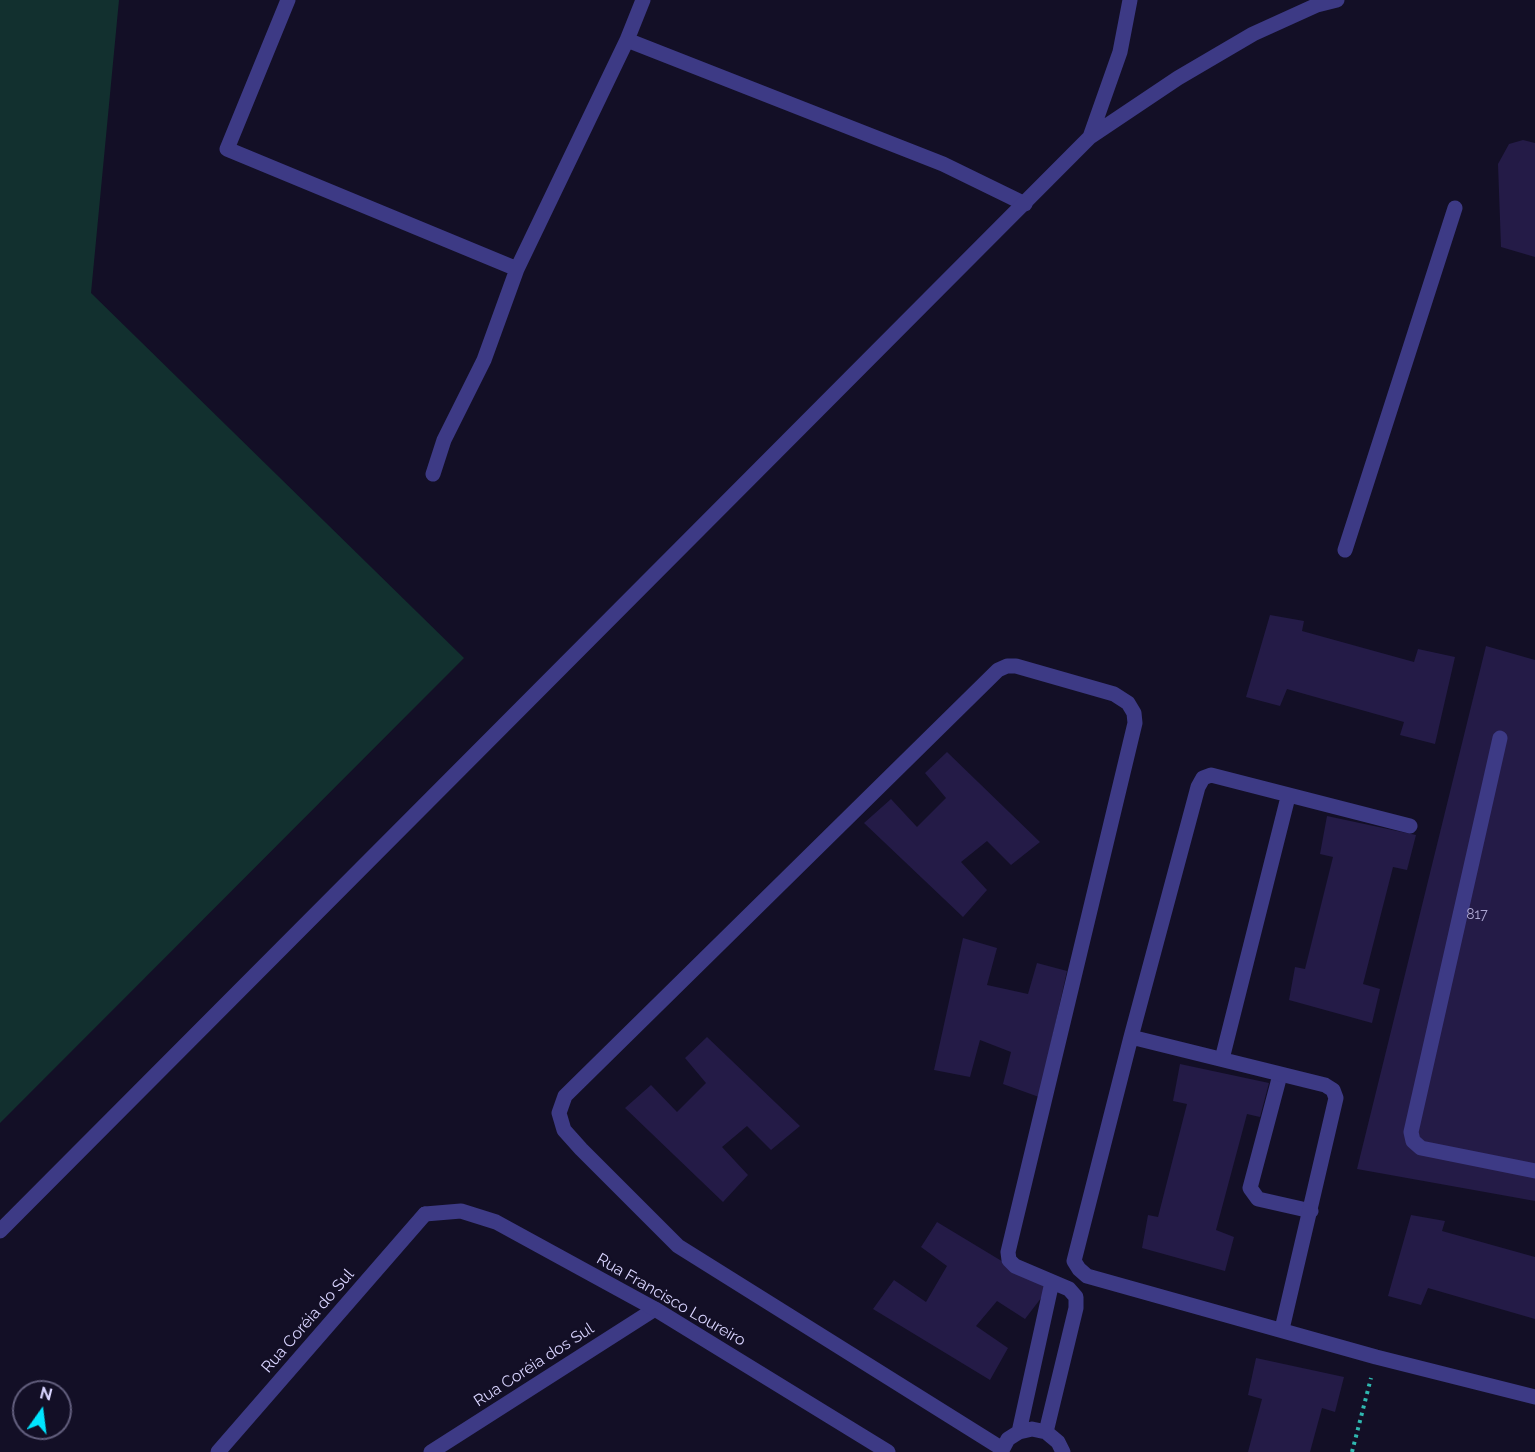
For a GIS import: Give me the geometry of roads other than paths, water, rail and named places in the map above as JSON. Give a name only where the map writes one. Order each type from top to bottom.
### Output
[{"type":"street","points":[[288,0],[227,149],[517,269]]},
{"type":"street","points":[[433,474],[444,440],[484,360],[517,269],[627,40],[643,0]]},
{"type":"street","points":[[1090,137],[1120,52],[1130,0]]},
{"type":"street","points":[[0,1231],[1090,137],[1179,78],[1253,34],[1317,5],[1337,0]]},
{"type":"street","points":[[627,40],[943,164],[1025,204]]},
{"type":"street","points":[[1346,550],[1455,208]]},
{"type":"street","points":[[1046,1432],[1076,1308],[1076,1297],[1070,1289],[1015,1266],[1009,1260],[1008,1252],[1135,723],[1134,713],[1128,703],[1114,694],[1016,666],[1007,666],[998,670],[565,1096],[559,1113],[564,1130],[678,1246],[1001,1450],[1008,1438],[1018,1432],[1032,1429],[1046,1432],[1058,1442],[1063,1452]]},
{"type":"street","points":[[1500,738],[1411,1132],[1413,1141],[1421,1148],[1535,1172]]},
{"type":"street","points":[[1410,826],[1288,797],[1211,775],[1203,778],[1198,786],[1074,1261],[1087,1276],[1376,1357],[1535,1397]]},
{"type":"street","points":[[1222,1059],[1288,797]]},
{"type":"street","points":[[1131,1037],[1325,1085],[1332,1090],[1335,1098],[1311,1211],[1282,1329]]},
{"type":"street","points":[[1280,1075],[1250,1188],[1258,1199],[1311,1211]]},
{"type":"street","name":"Rua Francisco Loureiro","points":[[425,1214],[461,1211],[496,1222],[655,1309],[888,1452]]},
{"type":"street","name":"Rua Coréia do Sul","points":[[218,1452],[425,1214]]},
{"type":"street","points":[[1018,1432],[1052,1282]]},
{"type":"street","name":"Rua Coréia dos Sul","points":[[431,1452],[655,1309]]}]
